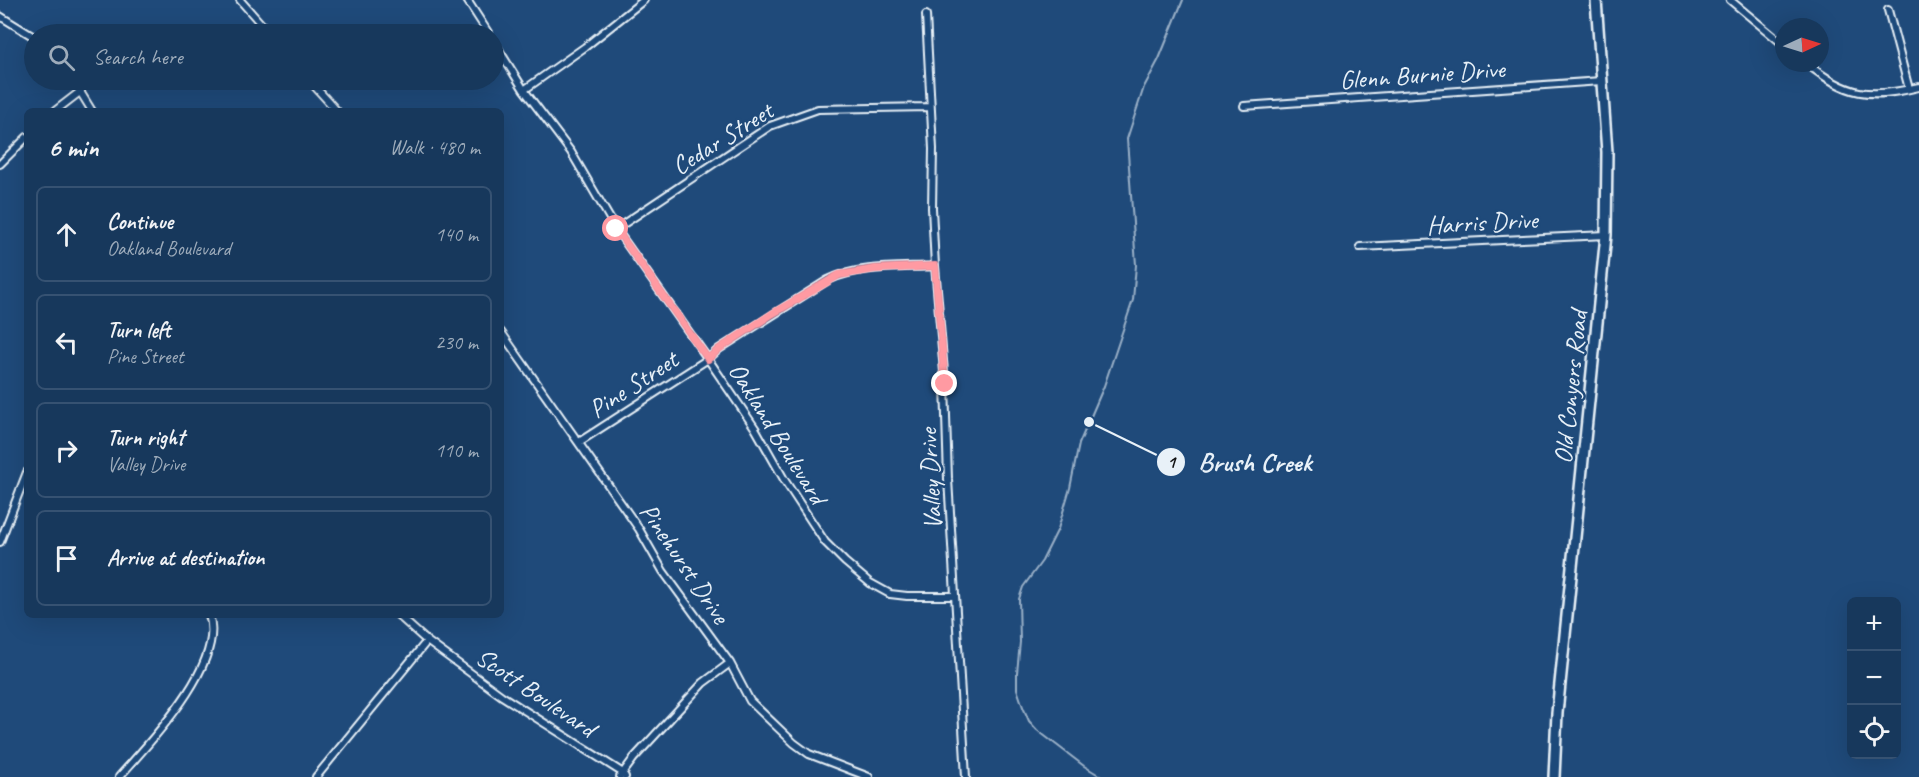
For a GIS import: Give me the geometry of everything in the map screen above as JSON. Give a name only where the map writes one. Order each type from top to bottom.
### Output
[{"type":"street","points":[[240,0],[261,24]]},
{"type":"street","points":[[467,0],[483,24]]},
{"type":"street","points":[[524,90],[644,0]]},
{"type":"street","name":"Old Conyers Road","points":[[1554,777],[1557,713],[1606,235],[1607,153],[1596,0]]},
{"type":"street","points":[[1730,0],[1775,38]]},
{"type":"street","points":[[1888,10],[1909,89]]},
{"type":"street","name":"Valley Drive","points":[[926,15],[933,149],[932,208],[935,266],[945,384],[966,777]]},
{"type":"street","points":[[0,16],[24,31]]},
{"type":"street","name":"Oakland Boulevard","points":[[504,58],[524,90],[571,152],[616,229],[755,428],[825,542],[870,583],[890,594],[955,596]]},
{"type":"street","points":[[1820,72],[1843,87],[1857,92],[1888,94],[1919,87]]},
{"type":"street","name":"Glenn Burnie Drive","points":[[1244,106],[1602,81]]},
{"type":"street","points":[[318,90],[334,108]]},
{"type":"street","points":[[59,108],[81,92],[90,108]]},
{"type":"street","name":"Cedar Street","points":[[616,229],[770,126],[818,109],[930,107]]},
{"type":"street","points":[[0,164],[24,139]]},
{"type":"street","name":"Harris Drive","points":[[1360,247],[1606,235]]},
{"type":"street","name":"Pine Street","points":[[579,442],[708,359],[719,349],[772,314],[839,275],[875,269],[935,266]]},
{"type":"street","name":"Pinehurst Drive","points":[[504,336],[639,529],[663,571],[730,663],[750,701],[794,743],[809,754],[868,777]]},
{"type":"street","points":[[0,542],[24,480]]},
{"type":"street","points":[[119,777],[159,732],[198,675],[209,648],[210,618]]},
{"type":"street","name":"Scott Boulevard","points":[[401,618],[427,641],[502,696],[623,776]]},
{"type":"street","points":[[316,777],[427,641]]},
{"type":"street","points":[[623,776],[634,758],[703,682],[730,663]]},
{"type":"waterway","points":[[1102,777],[1037,730],[1029,721],[1017,689],[1020,642],[1019,599],[1023,587],[1042,561],[1058,529],[1070,488],[1079,444],[1104,386],[1133,300],[1136,265],[1127,139],[1144,87],[1159,59],[1183,0]]},
{"type":"place","name":"Brush Creek","points":[[1089,422]]},
{"type":"route","points":[[616,229],[708,359],[719,349],[772,314],[839,275],[875,269],[935,266],[945,384]]}]
